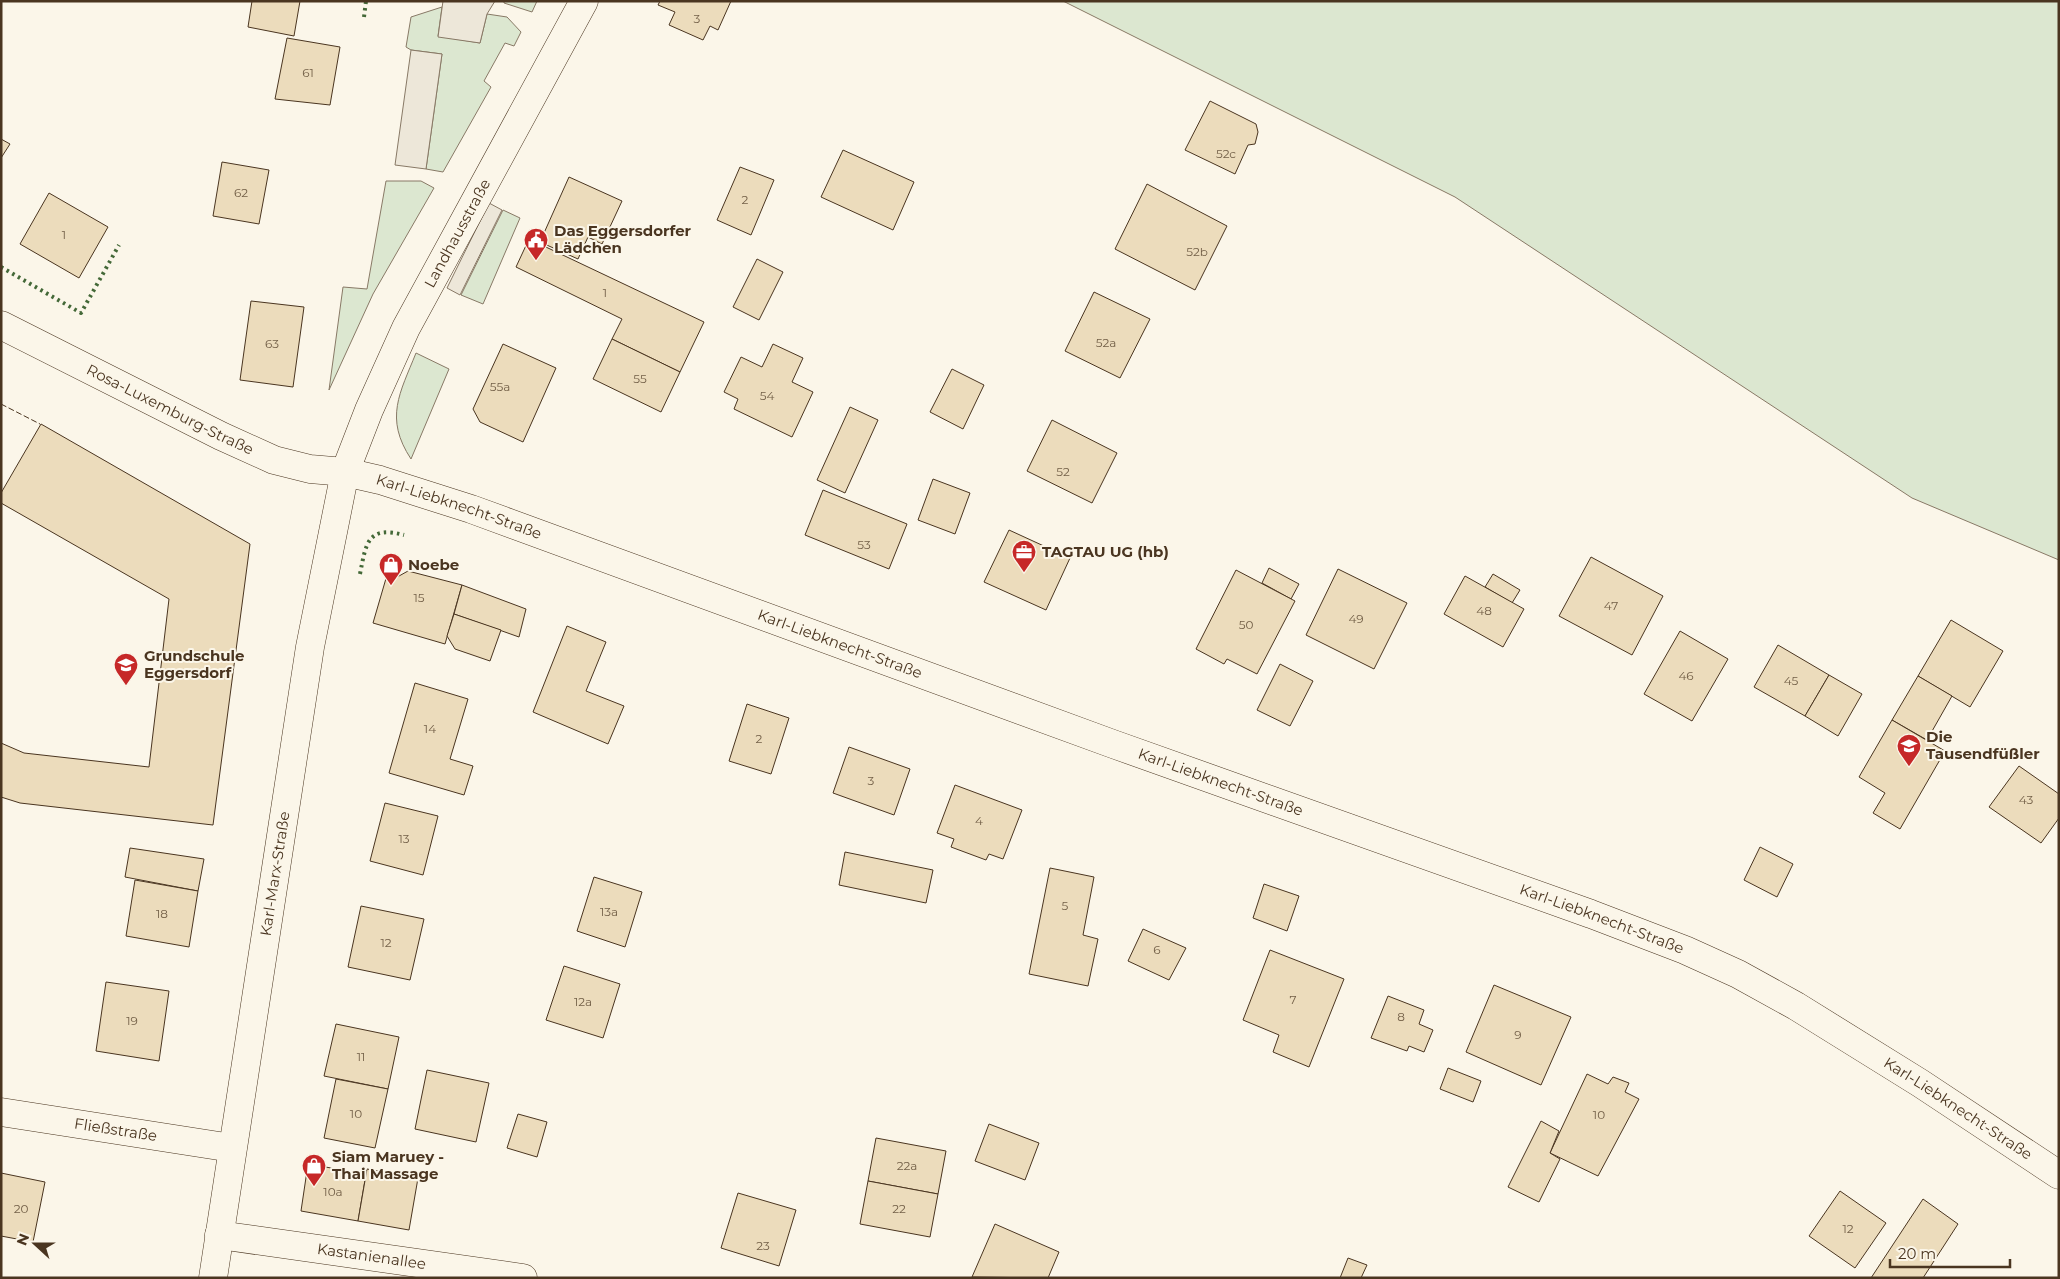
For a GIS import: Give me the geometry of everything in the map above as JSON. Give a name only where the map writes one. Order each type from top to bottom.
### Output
[{"type":"street","name":"Landhausstraße","points":[[345,472],[369,410],[406,328],[584,1]]},
{"type":"street","name":"Rosa-Luxemburg-Straße","points":[[1,325],[221,436],[274,460],[310,469],[345,472]]},
{"type":"street","name":"Karl-Marx-Straße","points":[[213,1278],[319,598],[345,472]]},
{"type":"street","name":"Karl-Liebknecht-Straße","points":[[345,472],[380,480],[471,509],[1113,744],[1582,911],[1685,950],[1738,974],[1796,1006],[1920,1083],[2059,1175]]},
{"type":"street","name":"Fließstraße","points":[[1,1112],[232,1148]]},
{"type":"street","name":"Kastanienallee","points":[[219,1235],[523,1278]]},
{"type":"green space","points":[[504,1],[537,1],[532,12],[504,3]]},
{"type":"green space","points":[[1063,1],[2059,1],[2059,560],[1912,498],[1455,197]]},
{"type":"green space","points":[[442,7],[438,36],[480,43],[487,14],[507,17],[521,32],[514,46],[505,43],[484,81],[491,87],[443,172],[426,169],[442,54],[411,50],[406,47],[411,17]]},
{"type":"green space","points":[[386,181],[421,181],[434,188],[373,294],[329,390],[343,287],[367,289]]},
{"type":"green space","points":[[503,210],[520,218],[483,304],[461,295]]},
{"type":"green space","points":[[416,353],[449,369],[411,459],[398,431],[396,418],[400,393]]},
{"type":"shaded area","points":[[443,1],[495,1],[487,14],[480,43],[438,37]]},
{"type":"shaded area","points":[[411,50],[442,54],[426,169],[395,165]]},
{"type":"shaded area","points":[[489,203],[502,210],[460,295],[447,288]]},
{"type":"building","points":[[252,1],[300,1],[294,36],[248,27]]},
{"type":"building","points":[[660,1],[731,1],[718,30],[710,26],[703,40],[669,25],[675,12],[658,5]]},
{"type":"building","points":[[287,38],[340,47],[330,105],[275,99]]},
{"type":"building","points":[[1210,101],[1256,124],[1258,132],[1255,144],[1248,145],[1235,174],[1185,150]]},
{"type":"building","points":[[1,139],[10,144],[1,158]]},
{"type":"building","points":[[843,150],[914,182],[893,230],[821,197]]},
{"type":"building","points":[[222,162],[269,170],[259,224],[213,216]]},
{"type":"building","points":[[740,167],[774,180],[751,235],[717,220]]},
{"type":"building","points":[[569,177],[622,201],[602,244],[588,237],[578,259],[540,242]]},
{"type":"building","points":[[1147,184],[1227,226],[1195,290],[1115,249]]},
{"type":"building","points":[[49,193],[108,227],[79,278],[20,244]]},
{"type":"building","points":[[529,239],[704,322],[680,372],[612,339],[622,319],[516,267]]},
{"type":"building","points":[[757,259],[783,272],[759,320],[733,307]]},
{"type":"building","points":[[1094,292],[1150,319],[1120,378],[1065,351]]},
{"type":"building","points":[[251,301],[304,307],[293,387],[240,380]]},
{"type":"building","points":[[612,339],[680,372],[661,412],[593,379]]},
{"type":"building","points":[[503,344],[556,368],[523,442],[480,422],[473,409]]},
{"type":"building","points":[[773,344],[803,358],[792,382],[813,392],[792,437],[734,409],[738,399],[724,392],[741,357],[762,367]]},
{"type":"building","points":[[952,369],[984,385],[963,429],[930,412]]},
{"type":"building","points":[[850,407],[878,420],[845,493],[817,480]]},
{"type":"building","points":[[1052,420],[1117,453],[1092,503],[1027,471]]},
{"type":"building","points":[[41,424],[250,544],[213,825],[20,803],[1,797],[1,743],[24,753],[149,767],[169,599],[1,503],[1,493]]},
{"type":"building","points":[[933,479],[970,493],[955,534],[918,520]]},
{"type":"building","points":[[823,490],[907,524],[889,569],[805,535]]},
{"type":"building","points":[[1009,530],[1070,558],[1046,610],[984,582]]},
{"type":"building","points":[[1591,557],[1663,596],[1632,655],[1559,616]]},
{"type":"building","points":[[1269,568],[1299,584],[1291,599],[1262,583]]},
{"type":"building","points":[[1338,569],[1407,603],[1374,669],[1306,635]]},
{"type":"building","points":[[1236,570],[1295,601],[1257,674],[1227,659],[1224,664],[1196,649]]},
{"type":"building","points":[[408,571],[462,585],[445,644],[373,623],[387,575],[399,576]]},
{"type":"building","points":[[1493,574],[1520,590],[1512,603],[1485,587]]},
{"type":"building","points":[[1465,576],[1524,609],[1503,647],[1444,614]]},
{"type":"building","points":[[462,585],[526,609],[519,637],[454,614]]},
{"type":"building","points":[[454,614],[501,630],[490,661],[455,649],[447,636]]},
{"type":"building","points":[[1951,620],[2003,651],[1970,707],[1918,676]]},
{"type":"building","points":[[567,626],[606,642],[586,691],[624,706],[608,744],[533,712]]},
{"type":"building","points":[[1680,631],[1728,659],[1692,721],[1644,694]]},
{"type":"building","points":[[1778,645],[1829,675],[1805,716],[1754,687]]},
{"type":"building","points":[[1280,664],[1313,681],[1290,726],[1257,710]]},
{"type":"building","points":[[1829,675],[1862,694],[1838,736],[1805,716]]},
{"type":"building","points":[[1918,676],[1952,696],[1927,740],[1892,720]]},
{"type":"building","points":[[415,683],[468,699],[450,759],[473,766],[464,795],[389,773]]},
{"type":"building","points":[[747,704],[789,718],[771,774],[729,761]]},
{"type":"building","points":[[1892,720],[1945,751],[1900,829],[1873,813],[1885,793],[1859,777]]},
{"type":"building","points":[[849,747],[910,769],[894,815],[833,793]]},
{"type":"building","points":[[2019,766],[2059,794],[2059,818],[2041,843],[1989,807]]},
{"type":"building","points":[[955,785],[1022,810],[1003,859],[989,854],[986,860],[951,847],[954,839],[937,833]]},
{"type":"building","points":[[385,803],[438,816],[423,875],[370,861]]},
{"type":"building","points":[[1760,847],[1793,864],[1777,897],[1744,880]]},
{"type":"building","points":[[130,848],[204,859],[198,891],[125,877]]},
{"type":"building","points":[[845,852],[933,870],[926,903],[839,885]]},
{"type":"building","points":[[1050,868],[1094,877],[1083,935],[1098,939],[1088,986],[1029,974]]},
{"type":"building","points":[[594,877],[642,892],[625,947],[577,931]]},
{"type":"building","points":[[135,880],[198,891],[189,947],[126,936]]},
{"type":"building","points":[[1264,884],[1299,896],[1287,931],[1253,918]]},
{"type":"building","points":[[361,906],[424,919],[410,980],[348,967]]},
{"type":"building","points":[[1143,929],[1186,948],[1169,980],[1128,961]]},
{"type":"building","points":[[1270,950],[1344,979],[1309,1067],[1273,1052],[1279,1035],[1243,1020]]},
{"type":"building","points":[[564,966],[620,984],[603,1038],[546,1020]]},
{"type":"building","points":[[106,982],[169,991],[159,1061],[96,1051]]},
{"type":"building","points":[[1494,985],[1571,1017],[1541,1085],[1466,1052]]},
{"type":"building","points":[[1388,996],[1424,1010],[1419,1024],[1433,1030],[1424,1052],[1409,1046],[1407,1051],[1371,1038]]},
{"type":"building","points":[[336,1024],[399,1037],[388,1089],[324,1076]]},
{"type":"building","points":[[1448,1068],[1481,1081],[1473,1102],[1440,1089]]},
{"type":"building","points":[[427,1070],[489,1083],[476,1142],[415,1129]]},
{"type":"building","points":[[1587,1074],[1608,1084],[1613,1077],[1629,1083],[1625,1092],[1639,1099],[1598,1176],[1550,1153]]},
{"type":"building","points":[[336,1079],[388,1089],[375,1148],[324,1138]]},
{"type":"building","points":[[518,1114],[547,1122],[537,1157],[507,1148]]},
{"type":"building","points":[[1541,1121],[1559,1131],[1550,1153],[1560,1159],[1539,1202],[1508,1187]]},
{"type":"building","points":[[989,1124],[1039,1143],[1025,1180],[975,1161]]},
{"type":"building","points":[[876,1138],[946,1151],[938,1194],[868,1181]]},
{"type":"building","points":[[308,1164],[366,1174],[358,1221],[301,1211]]},
{"type":"building","points":[[367,1169],[418,1178],[409,1230],[358,1221]]},
{"type":"building","points":[[1,1173],[45,1182],[33,1242],[1,1236]]},
{"type":"building","points":[[868,1181],[938,1194],[930,1237],[860,1224]]},
{"type":"building","points":[[1840,1191],[1886,1223],[1855,1268],[1809,1236]]},
{"type":"building","points":[[738,1193],[796,1210],[779,1266],[721,1248]]},
{"type":"building","points":[[1923,1199],[1958,1224],[1923,1278],[1871,1278]]},
{"type":"building","points":[[995,1224],[1059,1252],[1048,1278],[972,1277]]},
{"type":"building","points":[[1348,1258],[1367,1265],[1361,1278],[1340,1278]]},
{"type":"hedge","points":[[364,17],[366,1]]},
{"type":"hedge","points":[[1,267],[81,313],[119,245]]},
{"type":"hedge","points":[[360,574],[367,546],[375,535],[382,533],[404,535]]},
{"type":"fence","points":[[1,404],[40,424]]},
{"type":"place","name":"Das Eggersdorfer Lädchen","points":[[536,261]]},
{"type":"place","name":"TAGTAU UG (hb)","points":[[1024,573]]},
{"type":"place","name":"Noebe","points":[[391,586]]},
{"type":"place","name":"Grundschule Eggersdorf","points":[[126,686]]},
{"type":"place","name":"Die Tausendfüßler","points":[[1909,767]]},
{"type":"place","name":"Siam Maruey - Thai Massage","points":[[314,1187]]}]
